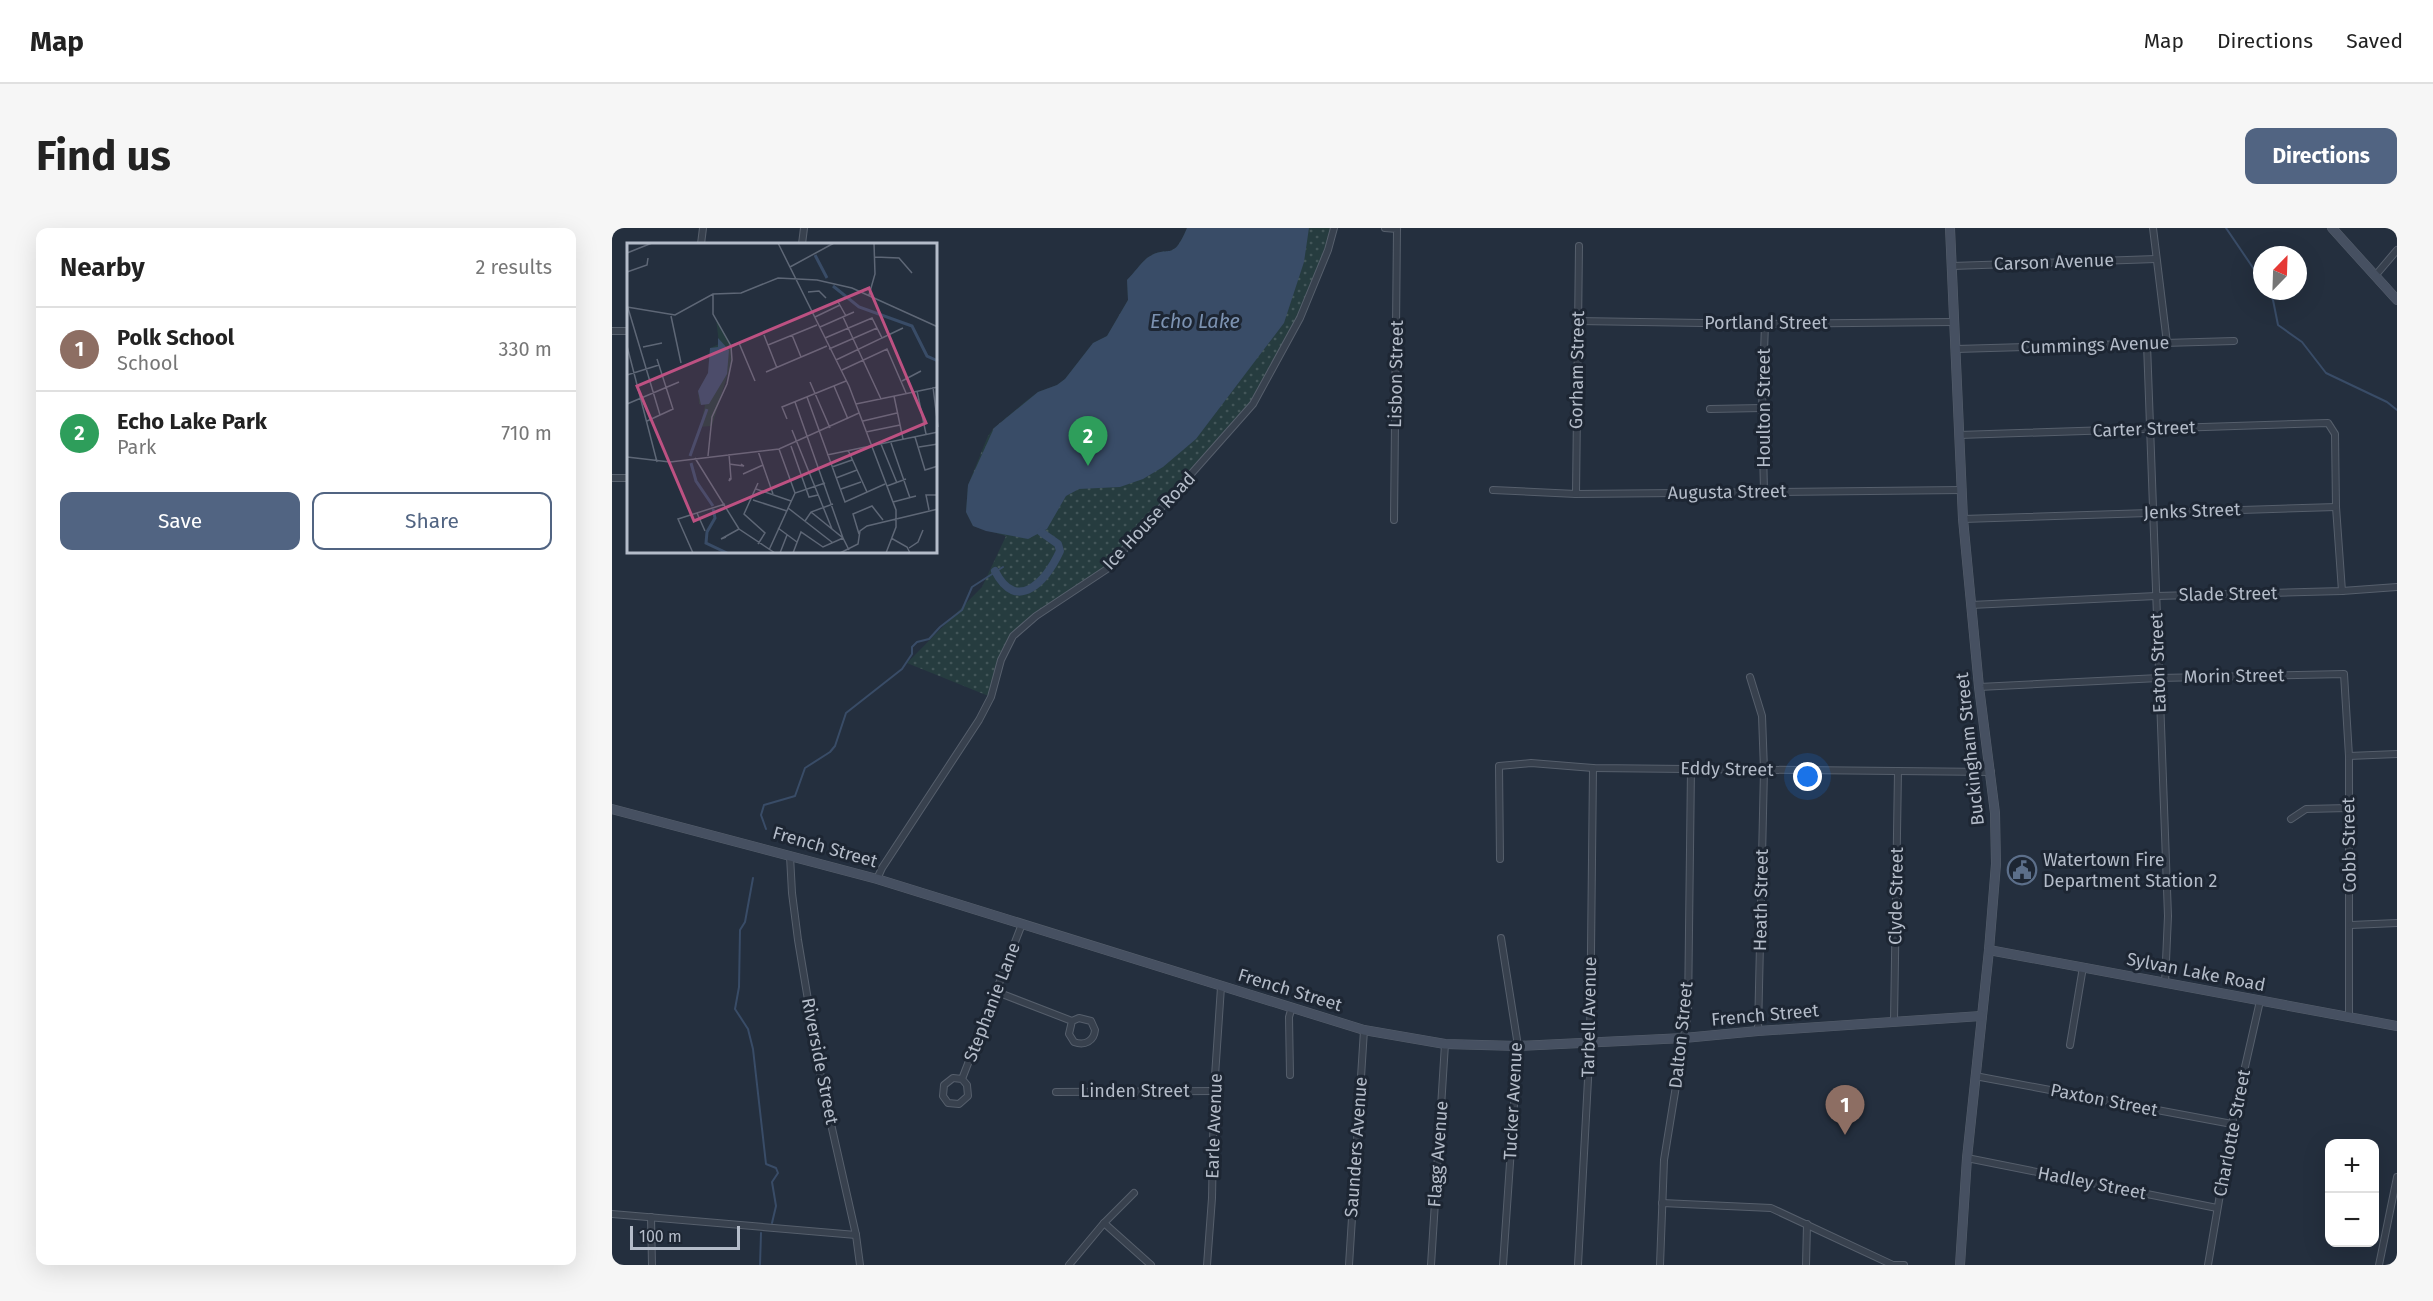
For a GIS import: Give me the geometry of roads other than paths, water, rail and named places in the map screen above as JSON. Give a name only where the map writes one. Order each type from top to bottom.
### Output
[{"type":"main road","name":"Buckingham Street","points":[[1950,228],[1963,519],[1979,687],[1995,813],[1995,864],[1989,950],[1967,1158],[1960,1265]]},
{"type":"main road","points":[[2332,228],[2397,300]]},
{"type":"main road","name":"French Street","points":[[612,808],[877,879],[1364,1030],[1445,1044],[1518,1046],[1684,1038],[1981,1016]]},
{"type":"main road","name":"Sylvan Lake Road","points":[[1989,950],[2397,1026]]},
{"type":"street","points":[[701,243],[703,228]]},
{"type":"street","points":[[802,243],[804,228]]},
{"type":"street","name":"Ice House Road","points":[[877,879],[980,720],[991,698],[1001,660],[1013,636],[1036,616],[1107,569],[1253,404],[1300,318],[1328,250],[1334,228]]},
{"type":"street","points":[[1385,228],[1397,229]]},
{"type":"street","points":[[2153,228],[2167,343]]},
{"type":"street","name":"Lisbon Street","points":[[1394,520],[1397,229]]},
{"type":"street","name":"Gorham Street","points":[[1576,494],[1579,246]]},
{"type":"street","points":[[2376,276],[2397,250]]},
{"type":"street","name":"Carson Avenue","points":[[1952,266],[2156,259]]},
{"type":"street","name":"Portland Street","points":[[1578,321],[1765,324],[1954,322]]},
{"type":"street","name":"Houlton Street","points":[[1764,491],[1762,408],[1765,324]]},
{"type":"street","points":[[612,331],[627,330]]},
{"type":"street","name":"Cummings Avenue","points":[[1956,349],[2234,341]]},
{"type":"street","name":"Eaton Street","points":[[2147,344],[2168,916],[2164,983]]},
{"type":"street","points":[[1710,409],[1762,408]]},
{"type":"street","name":"Carter Street","points":[[1959,435],[2328,423],[2335,434],[2336,507]]},
{"type":"street","name":"Augusta Street","points":[[1493,490],[1576,494],[1962,490]]},
{"type":"street","points":[[2336,507],[2342,591]]},
{"type":"street","name":"Jenks Street","points":[[1963,519],[2336,507]]},
{"type":"street","name":"Slade Street","points":[[1971,605],[2397,587]]},
{"type":"street","name":"Morin Street","points":[[1979,687],[2159,678],[2344,674]]},
{"type":"street","name":"Cobb Street","points":[[2344,674],[2349,756],[2351,925],[2349,1016]]},
{"type":"street","name":"Heath Street","points":[[1750,677],[1762,716],[1764,770],[1758,1031]]},
{"type":"street","points":[[2349,756],[2397,754]]},
{"type":"street","name":"Eddy Street","points":[[1500,859],[1499,766],[1531,763],[1593,768],[1991,772]]},
{"type":"street","name":"Tarbell Avenue","points":[[1578,1265],[1590,1042],[1593,768]]},
{"type":"street","name":"Dalton Street","points":[[1660,1265],[1664,1160],[1688,1012],[1691,768]]},
{"type":"street","name":"Clyde Street","points":[[1894,1021],[1898,771]]},
{"type":"street","points":[[2291,819],[2306,808],[2348,808]]},
{"type":"street","name":"Riverside Street","points":[[790,856],[793,905],[822,1084],[856,1235],[860,1265]]},
{"type":"street","points":[[2351,925],[2397,923]]},
{"type":"street","name":"Stephanie Lane","points":[[962,1079],[1022,924]]},
{"type":"street","name":"Tucker Avenue","points":[[1501,938],[1518,1046],[1503,1265]]},
{"type":"street","points":[[2070,1045],[2083,967]]},
{"type":"street","name":"Earle Avenue","points":[[1207,1265],[1221,987]]},
{"type":"street","points":[[997,992],[1072,1021],[1079,1018],[1091,1021],[1095,1029],[1093,1038],[1086,1044],[1074,1042],[1069,1034],[1072,1021]]},
{"type":"street","name":"Charlotte Street","points":[[2208,1265],[2232,1124],[2260,1001]]},
{"type":"street","points":[[1290,1076],[1289,1017],[1292,1007]]},
{"type":"street","name":"Saunders Avenue","points":[[1349,1265],[1364,1030]]},
{"type":"street","name":"Flagg Avenue","points":[[1431,1265],[1445,1044]]},
{"type":"street","name":"Paxton Street","points":[[1975,1076],[2232,1124]]},
{"type":"street","name":"Stephanie Lane","points":[[962,1079],[967,1085],[968,1096],[959,1104],[948,1103],[943,1096],[944,1085],[949,1080],[962,1079]]},
{"type":"street","name":"Linden Street","points":[[1056,1092],[1214,1091]]},
{"type":"street","name":"Hadley Street","points":[[1967,1158],[2217,1208]]},
{"type":"street","points":[[2379,1265],[2397,1178]]},
{"type":"street","points":[[1069,1265],[1104,1223],[1134,1193]]},
{"type":"street","points":[[1662,1203],[1771,1208],[1893,1265],[1904,1265]]},
{"type":"street","points":[[612,1214],[856,1235]]},
{"type":"street","points":[[651,1217],[652,1265]]},
{"type":"street","points":[[1104,1223],[1151,1265]]},
{"type":"street","points":[[1806,1265],[1807,1224]]},
{"type":"water","name":"Echo Lake","points":[[1187,228],[1309,228],[1304,262],[1284,323],[1196,439],[1163,467],[1143,479],[1120,487],[1079,489],[1066,496],[1047,529],[1028,539],[986,531],[973,526],[966,512],[968,485],[994,428],[1038,392],[1057,385],[1065,379],[1093,343],[1107,336],[1128,300],[1127,280],[1147,258],[1178,246]]},
{"type":"waterway","points":[[2226,228],[2253,268]]},
{"type":"waterway","points":[[2273,300],[2278,325],[2302,342],[2326,373],[2387,402],[2397,410]]},
{"type":"waterway","points":[[995,571],[1004,584],[1012,590],[1022,591],[1039,582],[1060,551],[1058,544],[1041,532]]},
{"type":"waterway","points":[[766,829],[761,815],[764,805],[795,796],[805,768],[830,752],[835,746],[846,713],[902,669],[912,654],[912,647],[917,642],[929,639],[962,610],[972,587],[1003,567]]},
{"type":"waterway","points":[[753,878],[745,922],[740,930],[739,987],[735,1009],[748,1029],[753,1049],[766,1164],[776,1168],[778,1173],[772,1182],[776,1206],[772,1223]]},
{"type":"waterway","points":[[760,1265],[761,1233]]},
{"type":"place","name":"Echo Lake Park","points":[[1088,466]]},
{"type":"place","name":"Watertown Fire Department Station 2","points":[[2022,870]]},
{"type":"place","name":"Polk School","points":[[1845,1135]]}]
